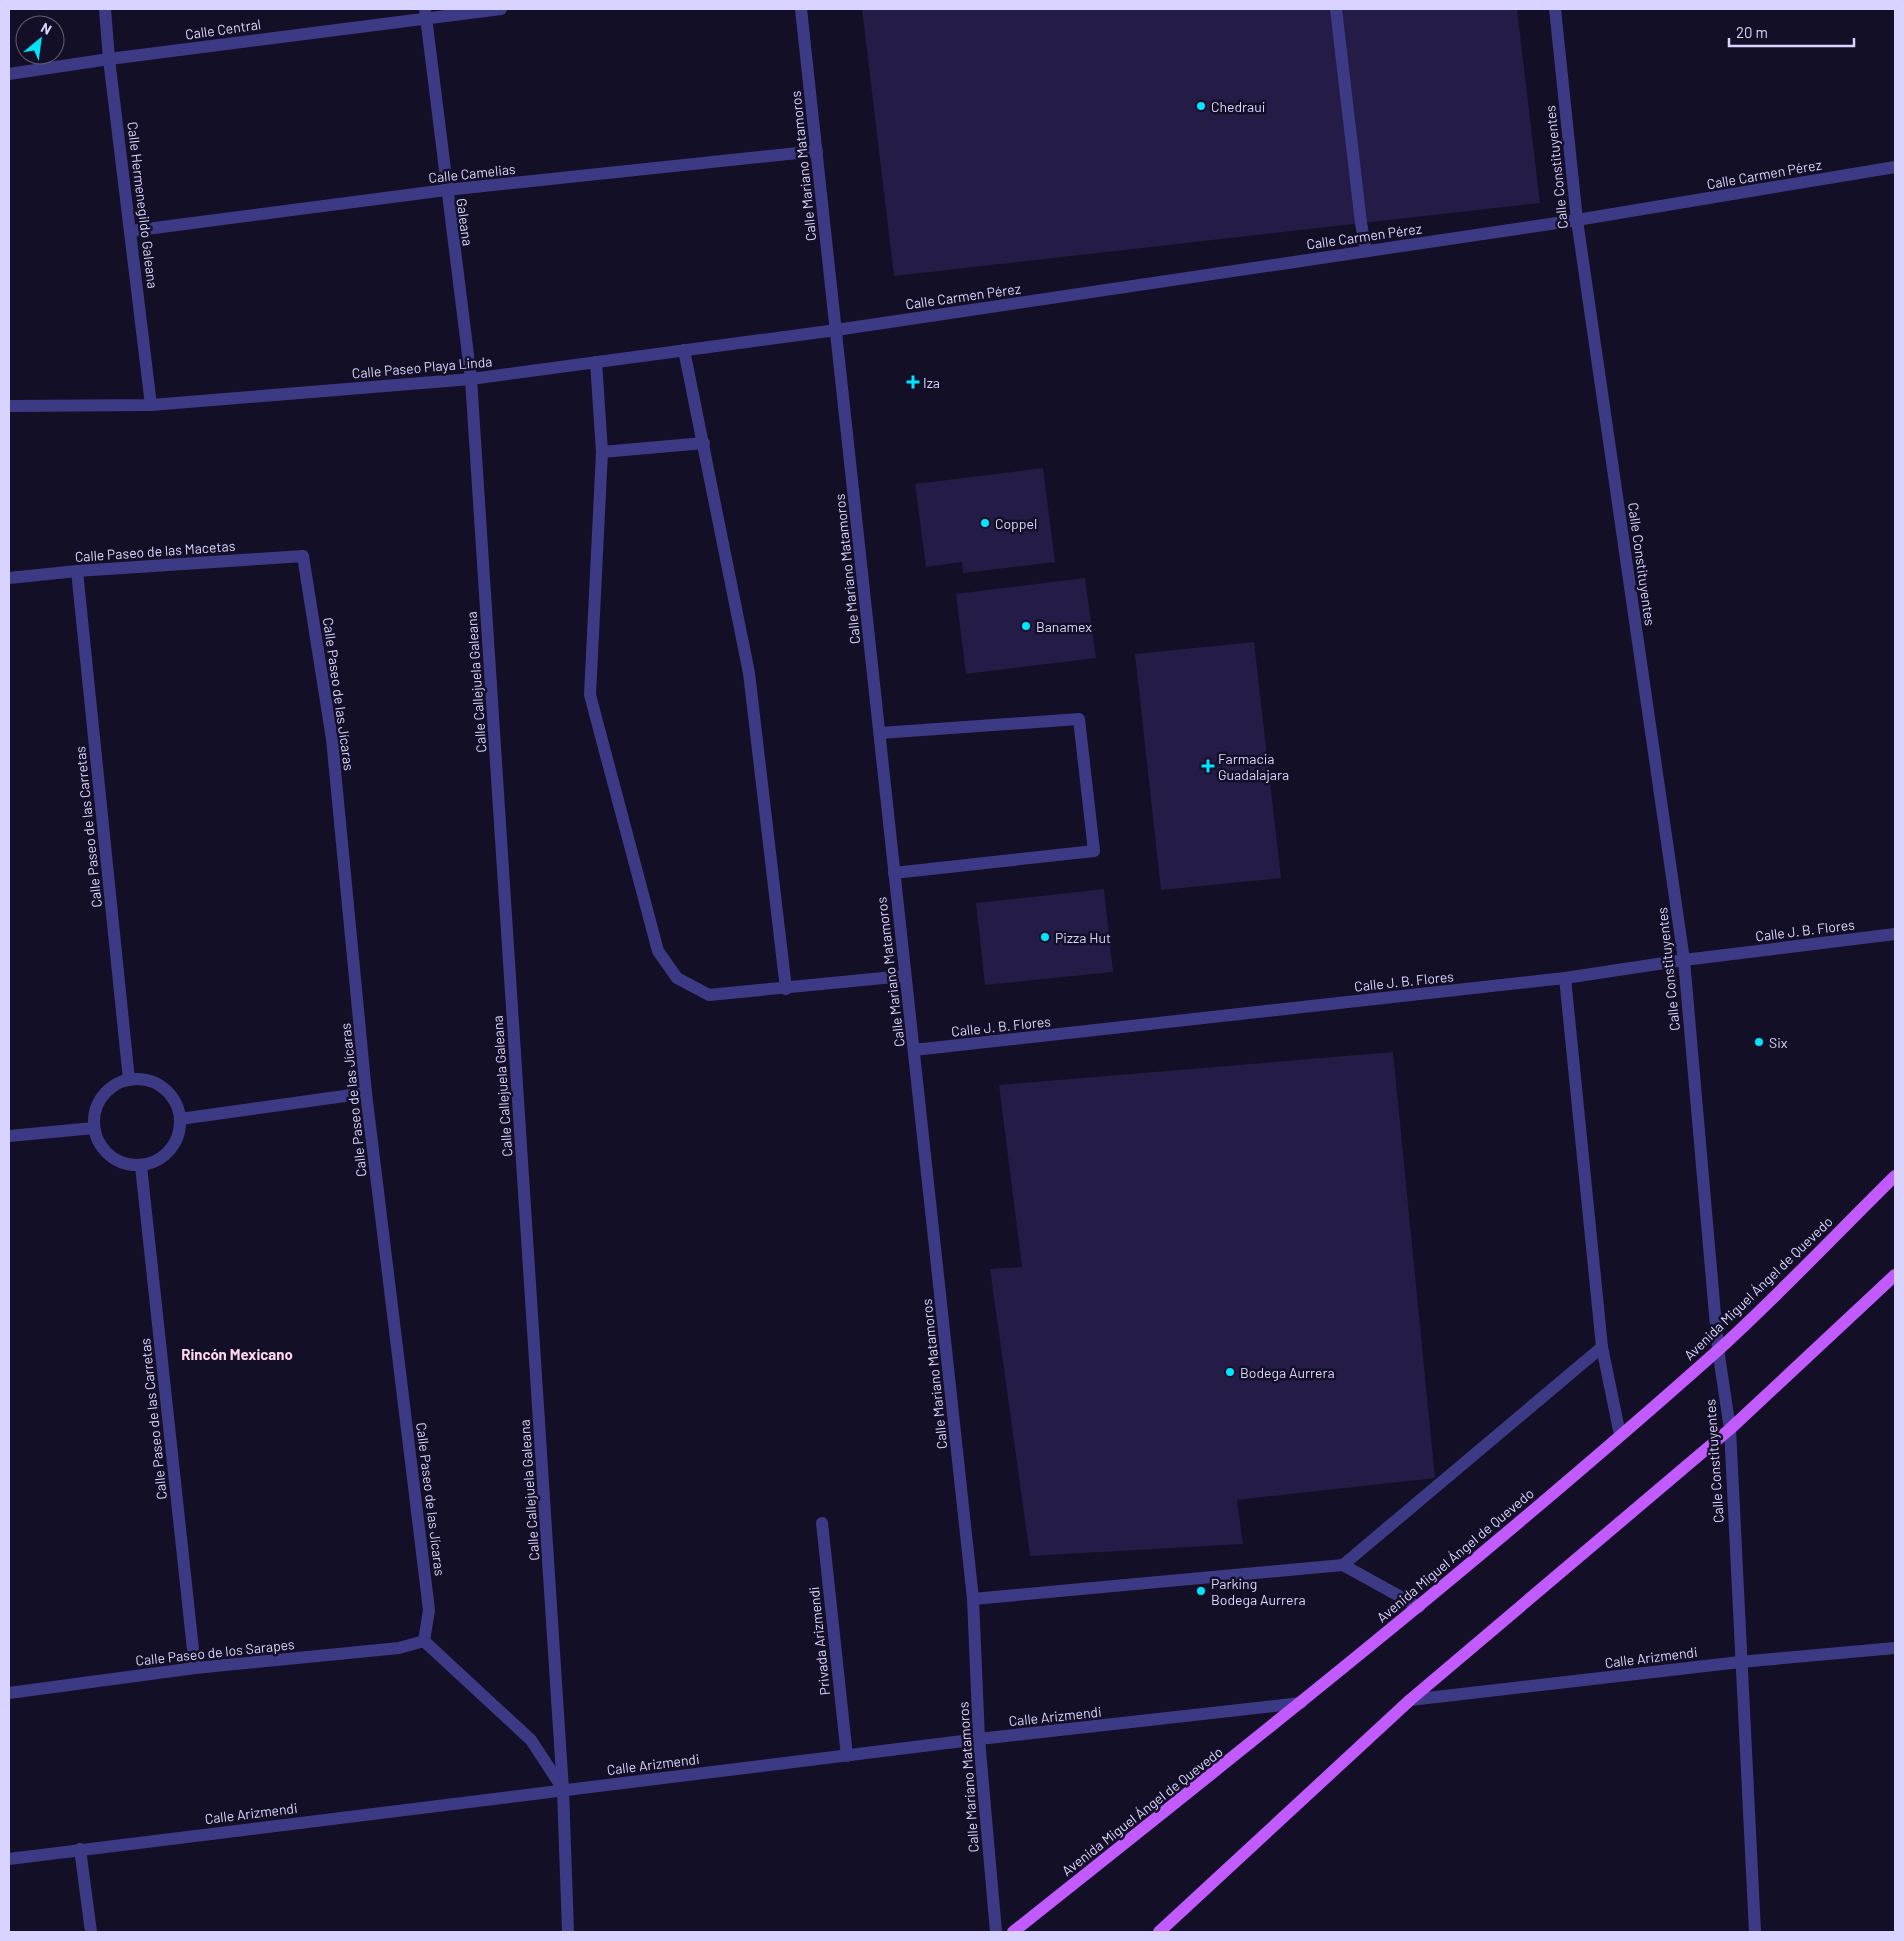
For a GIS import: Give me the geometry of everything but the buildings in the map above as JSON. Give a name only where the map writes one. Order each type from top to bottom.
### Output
[{"type":"main road","name":"Avenida Miguel Ángel de Quevedo","points":[[1013,1932],[1419,1607],[1620,1435],[1718,1349],[1895,1176]]},
{"type":"main road","points":[[1159,1932],[1410,1700],[1730,1429],[1895,1275]]},
{"type":"street","name":"Calle Hermenegildo Galeana","points":[[105,9],[109,59],[151,405]]},
{"type":"street","name":"Calle Central","points":[[9,74],[425,13],[501,9]]},
{"type":"street","name":"Calle Mariano Matamoros","points":[[801,9],[880,733],[904,976],[914,1050],[973,1599],[978,1739],[996,1932]]},
{"type":"street","points":[[1336,9],[1366,251]]},
{"type":"street","name":"Calle Constituyentes","points":[[1555,9],[1577,220],[1684,960],[1718,1349],[1730,1429],[1740,1662],[1755,1932]]},
{"type":"street","name":"Galeana","points":[[425,13],[471,379]]},
{"type":"street","name":"Calle Camelias","points":[[131,231],[446,190],[817,151]]},
{"type":"street","name":"Calle Carmen Pérez","points":[[836,330],[1577,220],[1895,167]]},
{"type":"street","name":"Calle Paseo Playa Linda","points":[[9,406],[151,405],[471,379],[836,330]]},
{"type":"street","points":[[684,350],[704,442],[749,674],[786,989]]},
{"type":"street","points":[[596,362],[602,452],[590,695],[658,951],[677,978],[709,995],[904,976]]},
{"type":"street","name":"Calle Callejuela Galeana","points":[[471,379],[563,1790],[568,1932]]},
{"type":"street","points":[[602,452],[704,442]]},
{"type":"street","name":"Calle Paseo de las Macetas","points":[[9,578],[77,571],[303,556]]},
{"type":"street","name":"Calle Paseo de las Jícaras","points":[[303,556],[332,739],[366,1093],[429,1610],[424,1641]]},
{"type":"street","name":"Calle Paseo de las Carretas","points":[[77,571],[129,1080]]},
{"type":"street","points":[[880,733],[1079,719],[1094,851],[894,873]]},
{"type":"street","name":"Calle J. B. Flores","points":[[914,1050],[1565,978],[1684,960],[1895,934]]},
{"type":"street","points":[[1565,978],[1602,1347],[1620,1435]]},
{"type":"street","points":[[129,1080],[143,1080],[163,1089],[176,1105],[180,1119],[179,1132],[174,1145],[165,1155],[141,1166],[128,1165],[115,1160],[105,1152],[94,1128],[96,1109],[105,1092],[117,1084],[129,1080]]},
{"type":"street","points":[[180,1119],[366,1093]]},
{"type":"street","points":[[9,1136],[94,1128]]},
{"type":"street","name":"Calle Paseo de las Carretas","points":[[141,1166],[195,1668]]},
{"type":"street","points":[[1343,1565],[1602,1347]]},
{"type":"street","name":"Privada Arizmendi","points":[[822,1523],[847,1756]]},
{"type":"street","points":[[973,1599],[1343,1565],[1419,1607]]},
{"type":"street","points":[[424,1641],[531,1740],[563,1790]]},
{"type":"street","name":"Calle Paseo de los Sarapes","points":[[9,1693],[195,1668],[399,1648],[424,1641]]},
{"type":"street","name":"Calle Arizmendi","points":[[1410,1700],[1740,1662],[1895,1648]]},
{"type":"street","name":"Calle Arizmendi","points":[[9,1858],[978,1739],[1301,1703]]},
{"type":"street","points":[[80,1848],[91,1932]]},
{"type":"place","name":"Chedraui","points":[[1201,106]]},
{"type":"place","name":"Iza","points":[[913,382]]},
{"type":"place","name":"Coppel","points":[[985,523]]},
{"type":"place","name":"Banamex","points":[[1026,626]]},
{"type":"place","name":"Farmacia Guadalajara","points":[[1208,766]]},
{"type":"place","name":"Pizza Hut","points":[[1045,937]]},
{"type":"place","name":"Six","points":[[1759,1042]]},
{"type":"place","name":"Bodega Aurrera","points":[[1230,1372]]},
{"type":"place","name":"Parking Bodega Aurrera","points":[[1201,1591]]},
{"type":"district","name":"Rincón Mexicano","points":[[237,1354]]}]
